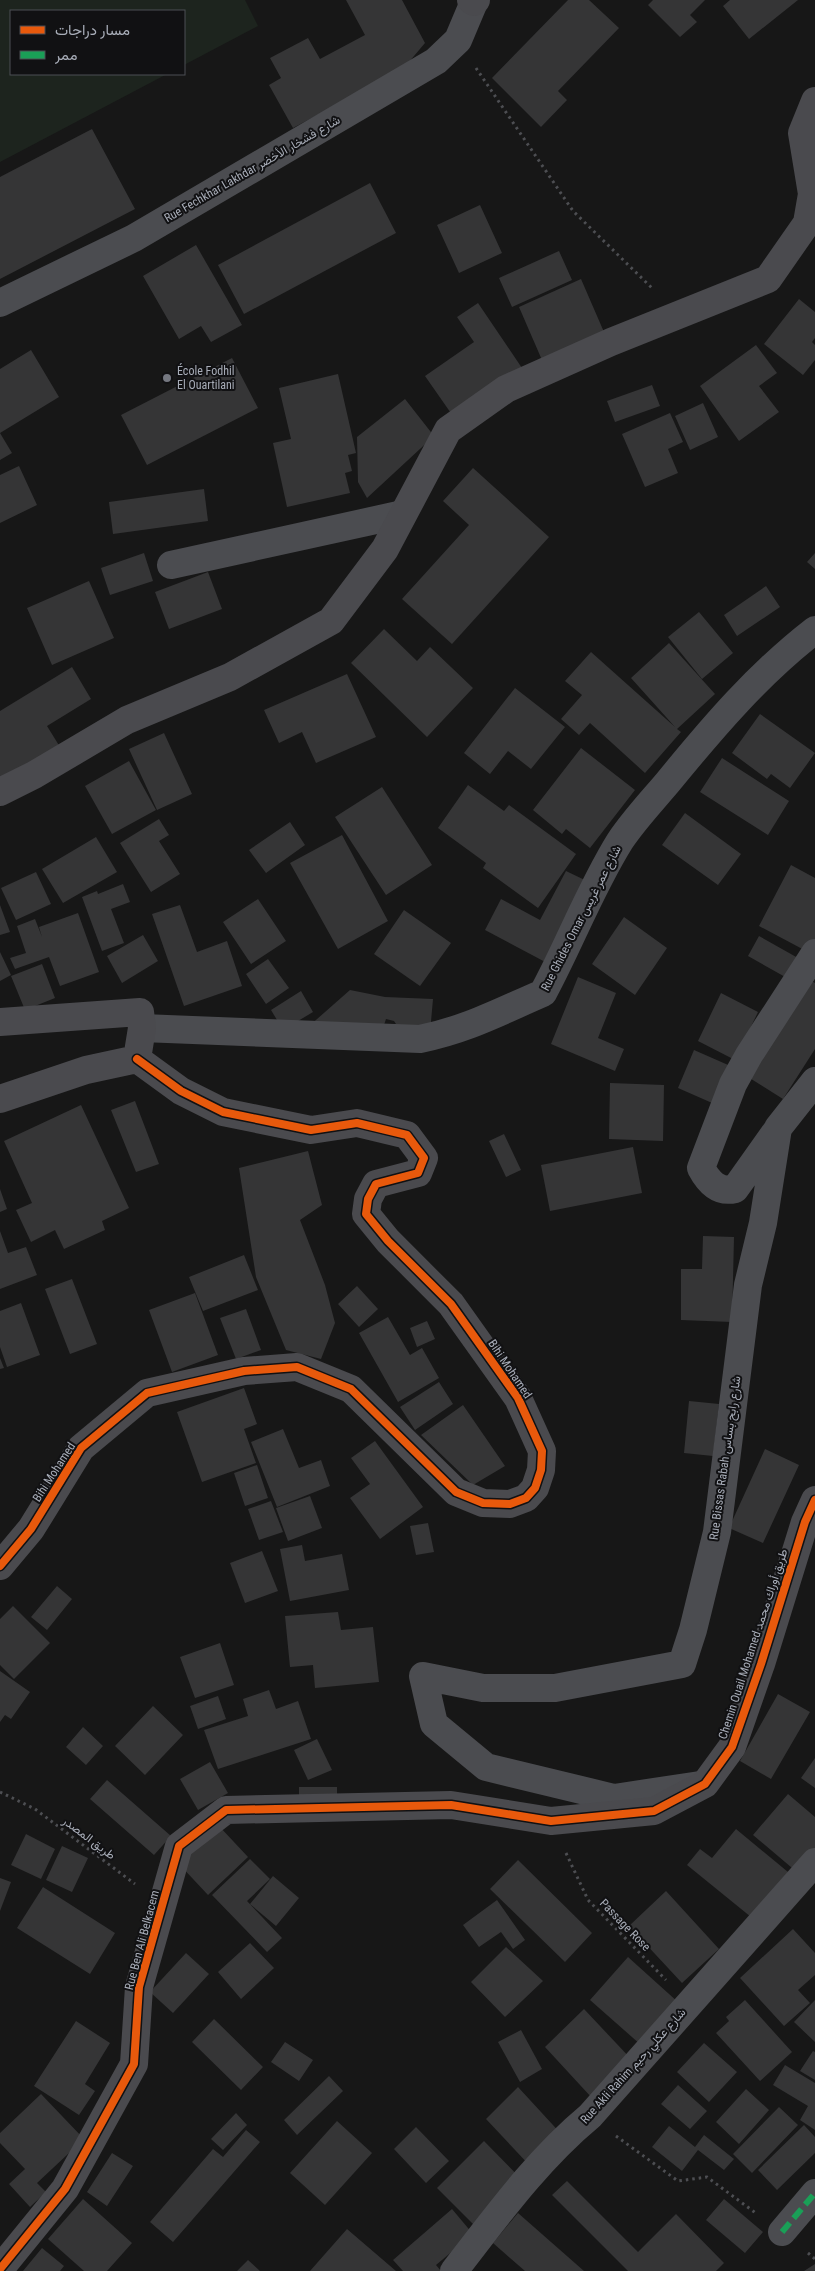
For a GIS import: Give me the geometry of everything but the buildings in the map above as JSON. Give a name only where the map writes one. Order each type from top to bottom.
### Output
[{"type":"street","name":"Rue Fechkhar Lakhdar شارع فشخار الأخضر","points":[[0,303],[134,238],[436,62],[458,40],[474,1]]},
{"type":"street","points":[[0,792],[34,775],[127,720],[230,677],[331,621],[385,549],[448,430],[506,389],[768,279],[807,223],[812,194],[802,133],[815,101]]},
{"type":"street","points":[[171,565],[404,514]]},
{"type":"street","name":"Rue Ghides Omar شارع عمر غريس","points":[[142,1028],[420,1039],[452,1032],[481,1022],[544,993],[577,920],[621,840],[755,681],[815,630]]},
{"type":"street","points":[[778,1128],[735,1189],[720,1188],[707,1180],[701,1168],[733,1084],[749,1055],[815,953]]},
{"type":"street","points":[[0,1022],[140,1012],[142,1028],[137,1059],[86,1070],[0,1099]]},
{"type":"street","name":"Bihi Mohamed","points":[[0,1566],[31,1529],[81,1448],[147,1393],[244,1371],[297,1367],[351,1389],[456,1492],[483,1503],[510,1504],[526,1498],[535,1488],[541,1470],[542,1451],[518,1398],[451,1304],[388,1241],[366,1214],[368,1198],[376,1184],[418,1173],[424,1158],[406,1135],[357,1123],[311,1130],[223,1112],[181,1091],[137,1059]]},
{"type":"street","name":"Rue Bissas Rabah شارع رابح بساس","points":[[705,1784],[614,1798],[486,1767],[434,1724],[423,1676],[483,1688],[554,1688],[682,1664],[693,1630],[717,1532],[748,1285],[763,1223],[778,1128],[815,1081]]},
{"type":"street","name":"Chemin Ouail Mohamed طريق أوراك محمد","points":[[286,1809],[451,1805],[551,1821],[654,1811],[705,1784],[732,1747],[805,1522],[815,1500]]},
{"type":"street","name":"Rue Ben Ali Belkacem","points":[[0,2269],[65,2189],[134,2064],[140,1987],[179,1846],[226,1810],[286,1809]]},
{"type":"street","name":"Rue Akli Rahim شارع عكلي رحيم","points":[[454,2271],[499,2213],[557,2146],[590,2116],[815,1862]]},
{"type":"street","points":[[782,2232],[815,2193]]},
{"type":"path","points":[[458,40],[573,211],[679,315]]},
{"type":"path","points":[[590,2116],[678,2181],[707,2176],[815,2259]]},
{"type":"shaded area","points":[[0,0],[245,0],[258,26],[185,64],[185,10],[10,10],[10,75],[165,75],[0,162]]},
{"type":"marked path","points":[[782,2232],[815,2193]]},
{"type":"cycle path","points":[[0,1566],[31,1529],[81,1448],[147,1393],[244,1371],[297,1367],[351,1389],[456,1492],[483,1503],[510,1504],[526,1498],[535,1488],[541,1470],[542,1451],[518,1398],[451,1304],[388,1241],[366,1214],[368,1199],[376,1184],[418,1173],[424,1158],[407,1135],[357,1123],[311,1130],[223,1112],[181,1091],[137,1059]]},
{"type":"cycle path","points":[[0,2269],[65,2189],[134,2064],[139,1987],[179,1846],[226,1810],[451,1805],[551,1821],[654,1811],[705,1784],[732,1747],[761,1664],[805,1522],[815,1500]]},
{"type":"place","name":"École Fodhil El Ouartilani","points":[[167,378]]}]
